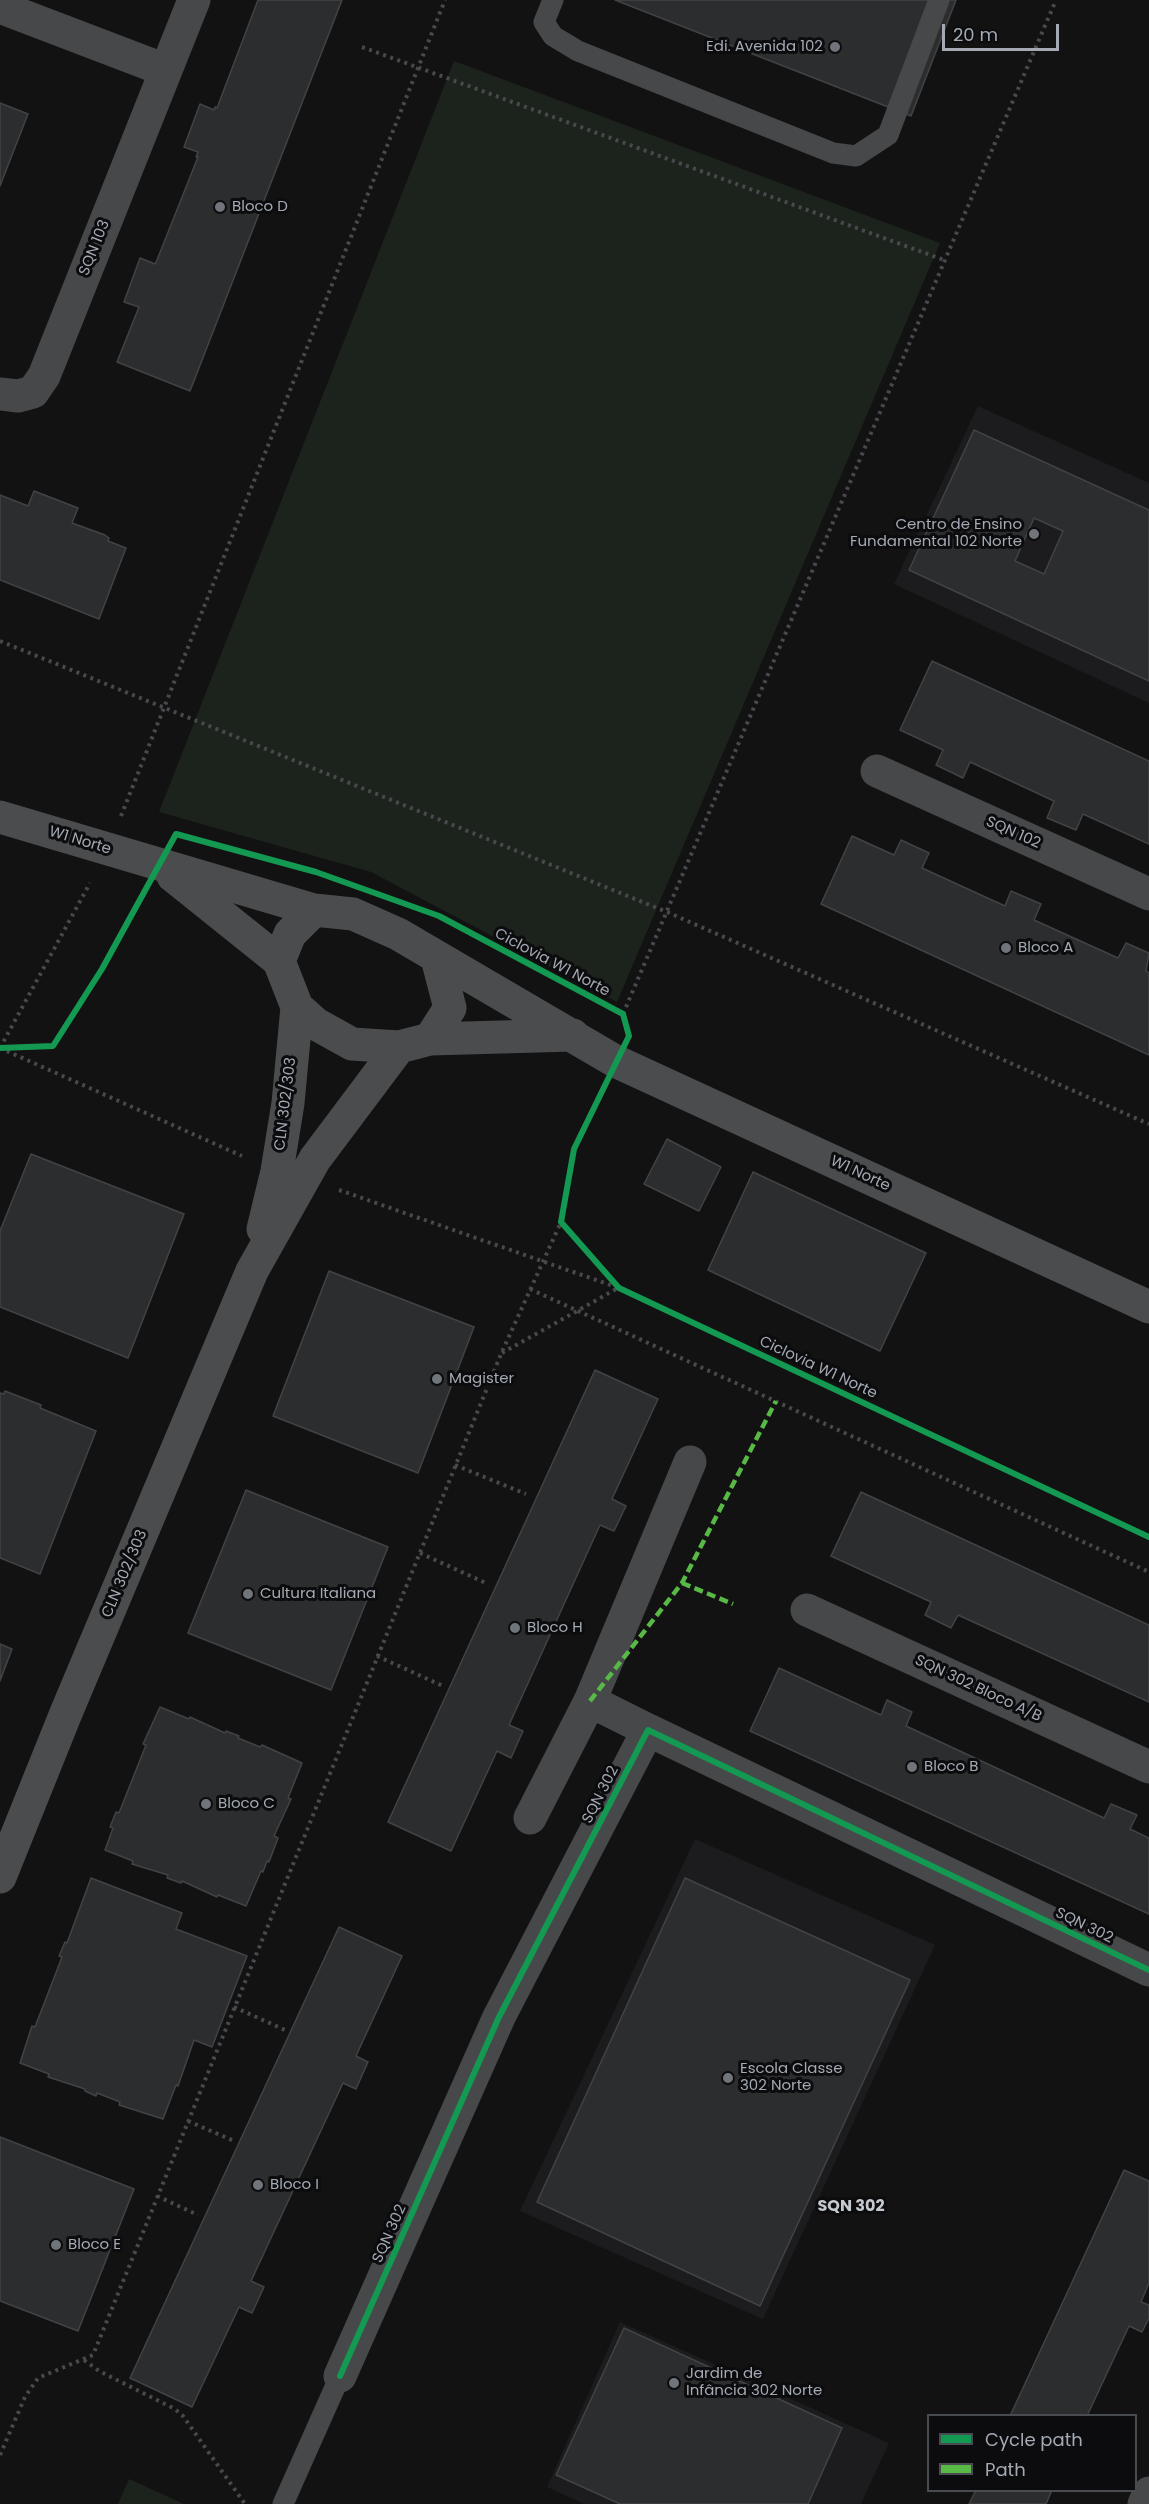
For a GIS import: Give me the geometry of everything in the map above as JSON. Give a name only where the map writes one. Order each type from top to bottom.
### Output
[{"type":"street","name":"SQN 103","points":[[0,394],[18,396],[33,392],[44,376],[194,0]]},
{"type":"street","points":[[0,7],[165,70]]},
{"type":"street","name":"SQN 102","points":[[877,771],[1149,894]]},
{"type":"street","name":"W1 Norte","points":[[0,817],[314,910]]},
{"type":"street","name":"W1 Norte","points":[[160,865],[279,961]]},
{"type":"street","points":[[415,1043],[450,1008],[436,958],[398,934],[353,914],[314,910],[290,934],[279,961],[297,1006],[316,1024],[352,1044],[415,1043],[573,1035]]},
{"type":"street","name":"W1 Norte","points":[[436,958],[615,1061],[1149,1307]]},
{"type":"street","name":"CLN 302/303","points":[[252,1271],[277,1171],[288,1102],[297,1006]]},
{"type":"street","name":"CLN 302/303","points":[[0,1877],[66,1713],[252,1271],[315,1159],[415,1043]]},
{"type":"street","points":[[530,1818],[590,1701],[690,1462]]},
{"type":"street","name":"SQN 302 Bloco A/B","points":[[807,1611],[1149,1767]]},
{"type":"street","name":"SQN 302","points":[[590,1701],[1149,1970]]},
{"type":"street","name":"SQN 302","points":[[340,2376],[499,2017],[648,1730]]},
{"type":"street","points":[[1144,2504],[1149,2493]]},
{"type":"lane","points":[[553,0],[544,22],[553,36],[578,51],[833,153],[856,156],[888,135],[939,0]]},
{"type":"lane","points":[[283,2504],[340,2376]]},
{"type":"path","points":[[0,1048],[108,849],[445,0]]},
{"type":"path","points":[[615,1061],[629,1036],[623,1014],[1056,0]]},
{"type":"path","points":[[362,47],[944,260]]},
{"type":"path","points":[[0,641],[667,912],[1149,1124]]},
{"type":"path","points":[[0,1048],[21,1047]]},
{"type":"path","points":[[0,2455],[25,2397],[38,2378],[93,2355],[455,1465],[501,1354],[561,1222],[562,1212]]},
{"type":"path","points":[[561,1222],[568,1230]]},
{"type":"path","points":[[612,1279],[619,1288],[630,1293]]},
{"type":"path","points":[[501,1354],[619,1288]]},
{"type":"path","points":[[530,1289],[1149,1572]]},
{"type":"path","points":[[455,1465],[526,1494]]},
{"type":"path","points":[[420,1553],[488,1584]]},
{"type":"path","points":[[377,1656],[443,1686]]},
{"type":"path","points":[[234,2007],[285,2030]]},
{"type":"path","points":[[188,2121],[234,2141]]},
{"type":"path","points":[[157,2196],[198,2215]]},
{"type":"path","points":[[84,2360],[99,2371],[175,2409],[183,2416],[245,2504]]},
{"type":"shaded area","points":[[454,61],[940,243],[617,1002],[371,872],[159,812]]},
{"type":"shaded area","name":"Centro de Ensino Fundamental 102 Norte","points":[[978,406],[1149,483],[1149,703],[894,584]]},
{"type":"shaded area","name":"Escola Classe 302 Norte","points":[[695,1839],[935,1945],[763,2319],[520,2211]]},
{"type":"shaded area","name":"Jardim de Infância 302 Norte","points":[[620,2322],[889,2443],[861,2504],[584,2504],[547,2487]]},
{"type":"shaded area","points":[[129,2479],[184,2504],[118,2504]]},
{"type":"building","name":"Bloco D","points":[[258,0],[342,0],[190,391],[117,362],[139,307],[124,302],[140,258],[155,264],[157,260],[198,157],[196,157],[198,152],[184,147],[200,104],[214,110],[215,107],[217,108]]},
{"type":"building","name":"Edi. Avenida 102","points":[[615,0],[956,0],[911,116]]},
{"type":"building","points":[[0,103],[28,114],[0,186]]},
{"type":"building","name":"Centro de Ensino Fundamental 102 Norte","points":[[974,430],[1149,510],[1149,681],[909,570]],"holes":[[[1034,518],[1063,531],[1044,574],[1015,561]]]},
{"type":"building","points":[[34,491],[78,508],[72,523],[105,535],[109,538],[108,541],[126,548],[99,619],[0,580],[0,495],[28,506]]},
{"type":"building","points":[[932,661],[1149,761],[1149,844],[1083,814],[1076,830],[1047,818],[1054,801],[970,762],[963,778],[936,765],[943,750],[900,730]]},
{"type":"building","name":"Bloco A","points":[[852,836],[894,855],[901,840],[929,853],[922,868],[1005,906],[1011,891],[1041,904],[1034,920],[1118,958],[1126,943],[1149,953],[1146,971],[1149,973],[1149,1055],[821,904]]},
{"type":"building","points":[[667,1139],[721,1167],[699,1211],[644,1184]]},
{"type":"building","points":[[31,1154],[184,1214],[128,1358],[0,1307],[0,1231]]},
{"type":"building","points":[[753,1172],[926,1253],[880,1351],[708,1270]]},
{"type":"building","points":[[329,1271],[474,1327],[418,1473],[273,1416]]},
{"type":"building","name":"Bloco H","points":[[595,1370],[658,1399],[612,1499],[626,1506],[614,1531],[600,1525],[509,1725],[523,1731],[511,1758],[497,1751],[451,1851],[388,1822]]},
{"type":"building","points":[[5,1391],[96,1431],[40,1574],[0,1558],[0,1393],[4,1394]]},
{"type":"building","points":[[246,1490],[388,1547],[331,1690],[188,1633]]},
{"type":"building","points":[[861,1492],[1149,1625],[1149,1702],[958,1615],[951,1628],[925,1615],[931,1602],[831,1556]]},
{"type":"building","points":[[0,1644],[12,1649],[0,1681]]},
{"type":"building","name":"Bloco B","points":[[779,1668],[881,1715],[887,1700],[912,1712],[906,1726],[1104,1818],[1111,1804],[1137,1815],[1130,1829],[1149,1838],[1149,1914],[750,1731]]},
{"type":"building","name":"Bloco C","points":[[160,1707],[189,1719],[190,1717],[225,1733],[226,1731],[239,1736],[238,1738],[260,1747],[262,1745],[302,1763],[288,1798],[291,1799],[274,1836],[278,1838],[269,1862],[267,1861],[263,1872],[261,1871],[246,1906],[218,1895],[217,1897],[182,1881],[181,1883],[167,1878],[168,1875],[132,1864],[133,1861],[105,1850],[113,1828],[110,1827],[116,1812],[119,1813],[146,1745],[143,1744]]},
{"type":"building","points":[[91,1878],[182,1913],[176,1929],[247,1956],[212,2047],[194,2040],[178,2086],[176,2085],[163,2119],[119,2105],[120,2102],[97,2093],[96,2096],[85,2089],[48,2077],[49,2074],[20,2063],[32,2026],[35,2027],[62,1957],[59,1956],[65,1942],[67,1943]]},
{"type":"building","name":"Escola Classe 302 Norte","points":[[685,1878],[910,1980],[760,2306],[537,2202]]},
{"type":"building","name":"Bloco I","points":[[339,1927],[402,1956],[356,2056],[368,2062],[356,2089],[343,2083],[251,2281],[264,2287],[252,2313],[239,2307],[192,2407],[130,2378]]},
{"type":"building","name":"Bloco E","points":[[0,2137],[134,2189],[78,2331],[0,2301]]},
{"type":"building","points":[[1124,2170],[1149,2181],[1149,2283],[1141,2302],[1149,2305],[1149,2318],[1142,2332],[1129,2326],[1088,2414],[1011,2414]]},
{"type":"building","name":"Jardim de Infância 302 Norte","points":[[624,2328],[842,2428],[808,2504],[620,2504],[556,2475]]},
{"type":"building","points":[[975,2492],[1051,2492],[1046,2504],[969,2504]]},
{"type":"marked path","points":[[590,1701],[682,1583],[776,1401]]},
{"type":"marked path","points":[[682,1583],[733,1604]]},
{"type":"cycle path","name":"Ciclovia W1 Norte","points":[[0,1048],[53,1046],[102,969],[176,834],[316,872],[439,916],[623,1014],[629,1036],[574,1149],[561,1222],[619,1288],[1149,1537]]},
{"type":"cycle path","points":[[340,2376],[499,2017],[648,1730],[1149,1970]]},
{"type":"place","name":"Edi. Avenida 102","points":[[835,47]]},
{"type":"place","name":"Bloco D","points":[[220,207]]},
{"type":"place","name":"Centro de Ensino Fundamental 102 Norte","points":[[1034,534]]},
{"type":"place","name":"Bloco A","points":[[1006,948]]},
{"type":"place","name":"Magister","points":[[437,1379]]},
{"type":"place","name":"Cultura Italiana","points":[[248,1594]]},
{"type":"place","name":"Bloco H","points":[[515,1628]]},
{"type":"place","name":"Bloco B","points":[[912,1767]]},
{"type":"place","name":"Bloco C","points":[[206,1804]]},
{"type":"place","name":"Escola Classe 302 Norte","points":[[728,2078]]},
{"type":"place","name":"Bloco I","points":[[258,2185]]},
{"type":"place","name":"Bloco E","points":[[56,2245]]},
{"type":"place","name":"Jardim de Infância 302 Norte","points":[[674,2383]]},
{"type":"district","name":"SQN 302","points":[[851,2207]]}]
